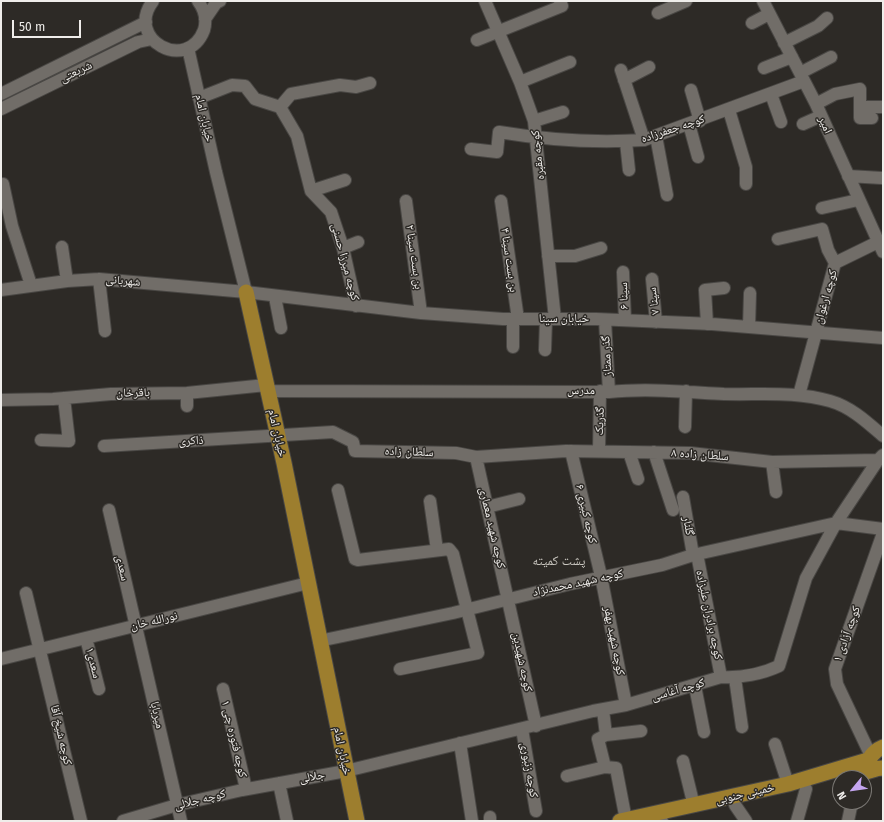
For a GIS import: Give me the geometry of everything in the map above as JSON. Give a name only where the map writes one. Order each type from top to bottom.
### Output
[{"type":"main road","name":"خیابان امام","points":[[246,292],[266,388],[278,436],[319,642],[357,821]]},
{"type":"main road","points":[[867,770],[877,765],[883,747]]},
{"type":"main road","name":"خمینی جنوبی","points":[[623,820],[694,806],[877,765]]},
{"type":"main road","name":"خمینی جنوبی","points":[[661,821],[806,789],[832,781]]},
{"type":"street","points":[[153,1],[146,14],[146,22],[152,39],[159,46],[169,50],[178,51],[188,48],[201,36],[205,28],[204,10],[198,1]]},
{"type":"street","points":[[205,19],[216,3],[220,1]]},
{"type":"street","points":[[477,40],[562,6],[560,1]]},
{"type":"street","points":[[658,13],[686,1]]},
{"type":"street","name":"امیر","points":[[763,1],[816,104],[858,200],[880,241]]},
{"type":"street","name":"کوچه مقبره","points":[[488,2],[498,32],[520,82],[534,122],[548,256],[551,319],[545,350]]},
{"type":"street","points":[[752,23],[770,14]]},
{"type":"street","points":[[784,43],[818,26],[827,18]]},
{"type":"street","name":"شریعتی","points":[[1,94],[146,22]]},
{"type":"street","name":"شریعتی","points":[[1,109],[138,42],[152,39]]},
{"type":"street","name":"خیابان امام","points":[[188,48],[246,292]]},
{"type":"street","points":[[764,68],[792,57]]},
{"type":"street","name":"کوچه جعفرزاده","points":[[471,149],[497,152],[499,132],[536,138],[626,142],[644,140],[771,94],[802,77],[832,57]]},
{"type":"street","points":[[520,82],[570,62]]},
{"type":"street","points":[[644,140],[622,75],[649,67]]},
{"type":"street","points":[[199,98],[232,85],[245,86],[255,99],[280,107],[291,94],[340,85],[356,87],[370,83]]},
{"type":"street","points":[[816,104],[835,94],[860,89],[860,118],[872,118]]},
{"type":"street","points":[[691,90],[698,157]]},
{"type":"street","points":[[771,94],[781,122]]},
{"type":"street","points":[[860,106],[883,107]]},
{"type":"street","name":"کوچه میرزا حسنی","points":[[280,107],[297,136],[311,191],[331,212],[343,248],[356,306]]},
{"type":"street","points":[[730,110],[746,167],[746,184]]},
{"type":"street","points":[[534,122],[563,112]]},
{"type":"street","points":[[803,124],[821,116]]},
{"type":"street","points":[[656,136],[667,195]]},
{"type":"street","points":[[626,142],[629,170]]},
{"type":"street","points":[[848,176],[882,178]]},
{"type":"street","points":[[311,191],[345,180]]},
{"type":"street","points":[[3,184],[7,228],[31,285]]},
{"type":"street","name":"بن بست سینا ۴","points":[[500,200],[515,319],[513,347]]},
{"type":"street","points":[[822,208],[858,200]]},
{"type":"street","name":"بن بست سینا ۲","points":[[406,201],[421,313]]},
{"type":"street","points":[[778,239],[822,229],[828,250],[835,263],[880,241]]},
{"type":"street","points":[[343,248],[358,242]]},
{"type":"street","points":[[62,247],[66,281]]},
{"type":"street","points":[[548,256],[575,256],[601,248]]},
{"type":"street","name":"کوچه ارغوان","points":[[799,395],[835,263]]},
{"type":"street","name":"سینا ۶","points":[[623,272],[625,320]]},
{"type":"street","points":[[99,279],[104,331]]},
{"type":"street","name":"شهربانی","points":[[1,290],[66,281],[99,279],[246,292]]},
{"type":"street","name":"سینا ۷","points":[[652,279],[656,322]]},
{"type":"street","points":[[707,324],[705,290],[724,288]]},
{"type":"street","name":"خیابان سینا","points":[[246,292],[275,297],[421,313],[515,319],[625,320],[707,324],[883,338]]},
{"type":"street","points":[[749,327],[750,293]]},
{"type":"street","points":[[275,297],[282,328]]},
{"type":"street","name":"گذر ممتاز","points":[[605,320],[605,391]]},
{"type":"street","name":"مدرس","points":[[266,388],[605,391],[638,389],[799,395],[831,401],[852,410],[883,436]]},
{"type":"street","name":"باقرخان","points":[[1,400],[64,398],[111,394],[188,393],[266,388]]},
{"type":"street","name":"گذریک","points":[[599,452],[605,391]]},
{"type":"street","points":[[685,427],[686,391]]},
{"type":"street","points":[[188,393],[188,406]]},
{"type":"street","points":[[41,440],[69,441],[64,398]]},
{"type":"street","name":"ذاکری","points":[[104,446],[333,432]]},
{"type":"street","name":"سلطان زاده","points":[[333,432],[353,442],[355,450],[456,454],[476,457],[523,454]]},
{"type":"street","name":"سلطان زاده ۸","points":[[523,454],[571,451],[690,453],[772,462],[881,458]]},
{"type":"street","name":"کوچه کبیری ۶","points":[[571,451],[601,576]]},
{"type":"street","points":[[630,452],[638,479]]},
{"type":"street","points":[[654,452],[672,510]]},
{"type":"street","name":"کوچه شهید معماری","points":[[476,457],[508,598]]},
{"type":"street","name":"کوچه آغاسی","points":[[346,771],[626,705],[696,686],[722,677],[735,678],[769,670],[779,666],[806,578],[836,523],[881,458]]},
{"type":"street","points":[[772,462],[776,492]]},
{"type":"street","points":[[338,490],[355,559],[358,560],[437,550],[451,551],[468,609],[478,653],[400,669]]},
{"type":"street","name":"گلنار","points":[[683,497],[695,554]]},
{"type":"street","points":[[488,508],[519,499]]},
{"type":"street","points":[[430,501],[437,550]]},
{"type":"street","name":"سعدی","points":[[109,510],[136,625]]},
{"type":"street","name":"کوچه شهید محمدنژاد","points":[[319,642],[468,609],[601,576],[655,566],[695,554],[836,523],[883,529]]},
{"type":"street","name":"کوچه آزادی ۱","points":[[877,765],[837,684],[835,669],[883,533]]},
{"type":"street","name":"کوچه برادران علیزاده","points":[[695,554],[722,677]]},
{"type":"street","name":"کوچه شهید بهفر","points":[[601,576],[626,705]]},
{"type":"street","name":"نورالله خان","points":[[1,659],[308,583]]},
{"type":"street","name":"کوچه شیخ آقا","points":[[26,593],[41,649],[81,821]]},
{"type":"street","name":"کوچه شهیدین","points":[[508,598],[536,726]]},
{"type":"street","name":"میربابا","points":[[136,625],[181,821]]},
{"type":"street","name":"سعدی۱","points":[[86,638],[99,689]]},
{"type":"street","points":[[735,678],[742,728]]},
{"type":"street","points":[[696,686],[704,732]]},
{"type":"street","name":"کوچه فتوره چی ۱","points":[[223,689],[246,789]]},
{"type":"street","points":[[603,710],[606,735]]},
{"type":"street","name":"کوچه زنبوری","points":[[522,729],[536,811]]},
{"type":"street","points":[[605,767],[598,740],[606,735],[642,731]]},
{"type":"street","points":[[460,743],[472,821]]},
{"type":"street","points":[[775,744],[788,784]]},
{"type":"street","points":[[683,761],[694,806]]},
{"type":"street","points":[[567,776],[605,767],[616,768],[623,820]]},
{"type":"street","name":"جلالی","points":[[279,783],[346,771]]},
{"type":"street","points":[[279,783],[287,821]]},
{"type":"street","name":"کوچه جلالی","points":[[123,821],[177,805],[279,783]]},
{"type":"street","points":[[797,821],[806,789]]},
{"type":"street","points":[[735,805],[746,821]]},
{"type":"street","points":[[848,821],[850,810]]},
{"type":"district","name":"پشت کمیته","points":[[559,561]]}]
